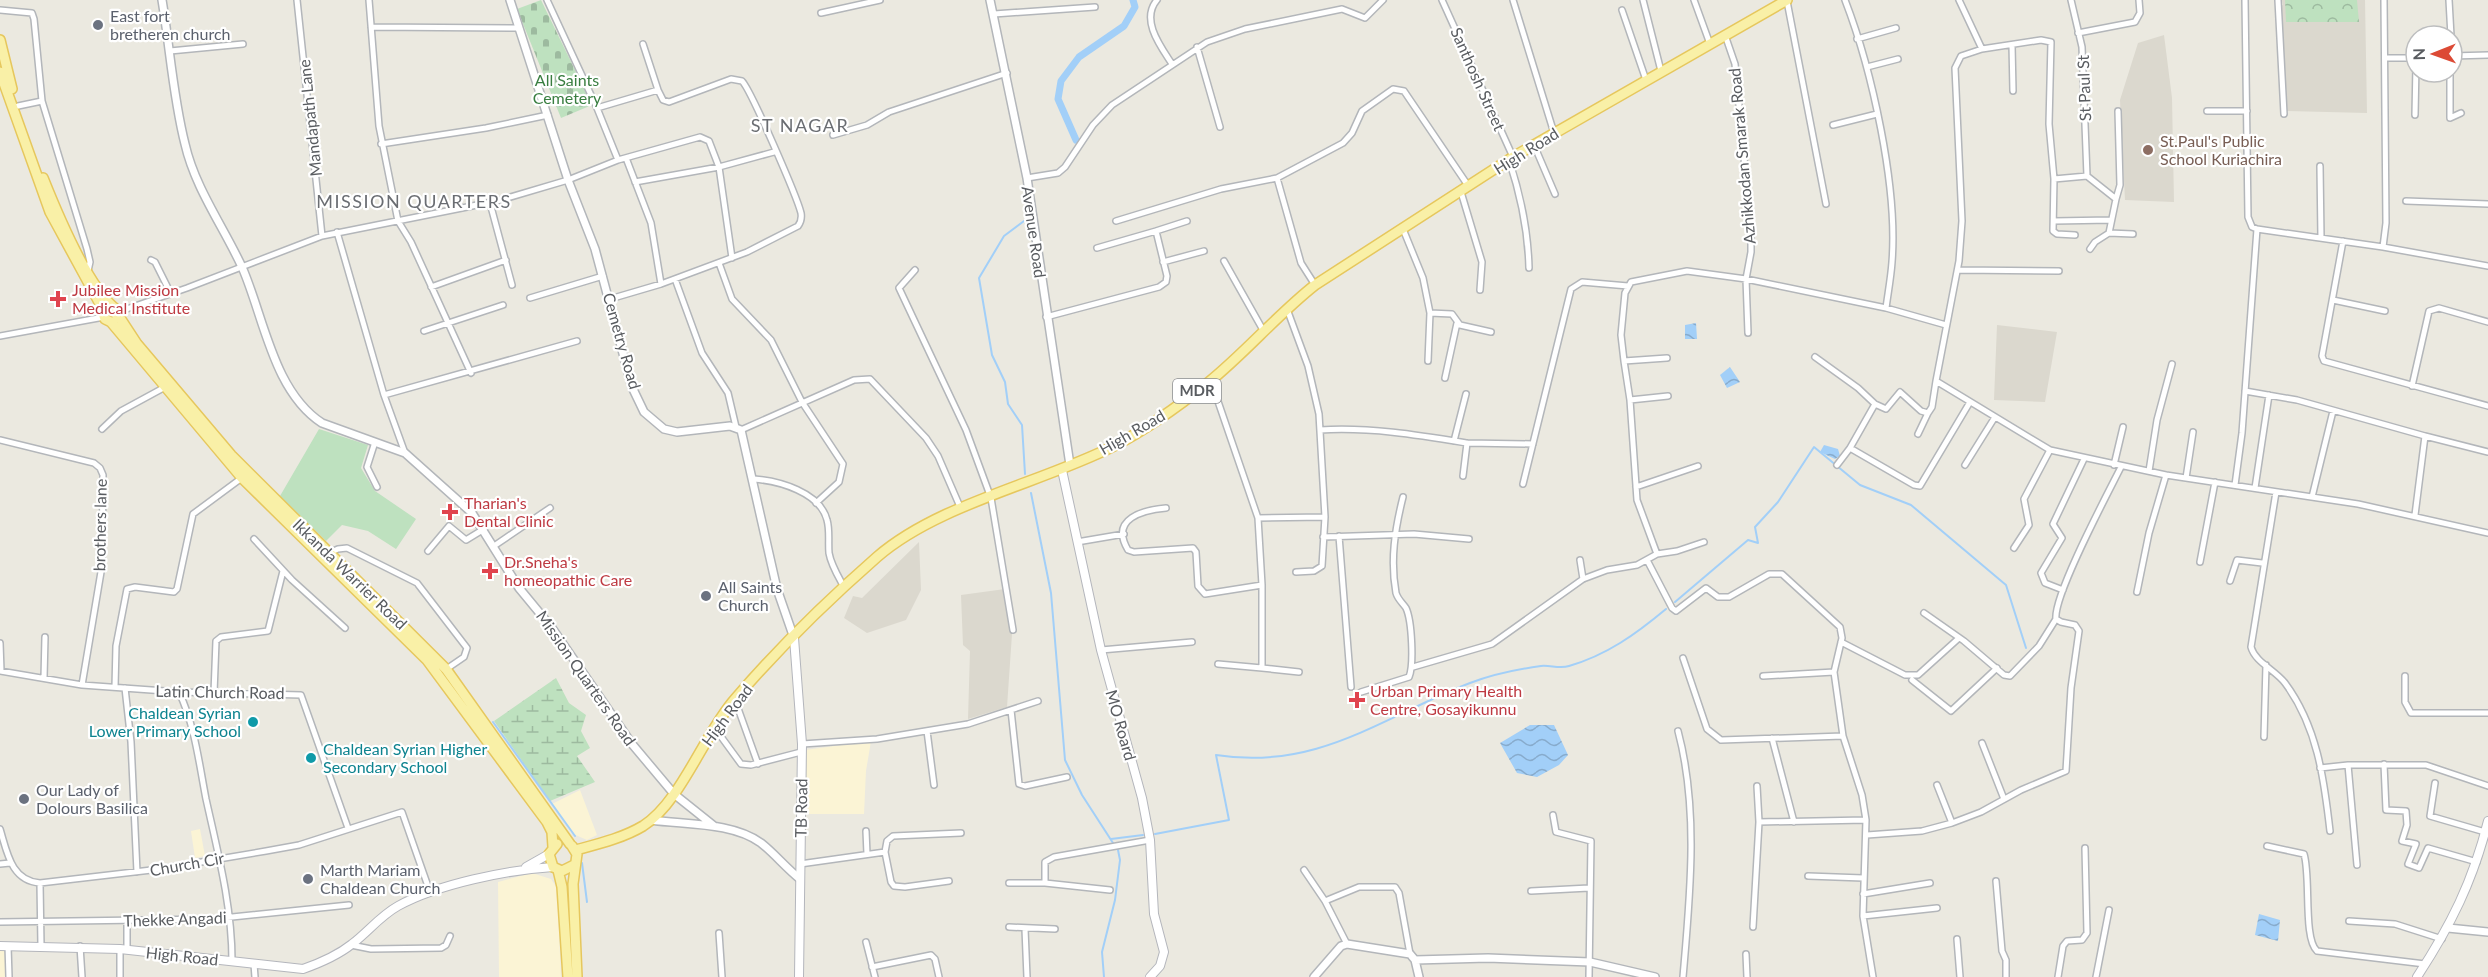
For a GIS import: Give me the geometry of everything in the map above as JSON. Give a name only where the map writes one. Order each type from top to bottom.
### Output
[{"type":"main road","name":"High Road","points":[[573,847],[626,835],[651,820],[674,794],[714,727],[735,699],[844,587],[880,555],[917,531],[961,509],[1114,446],[1210,381],[1287,307],[1315,285],[1534,145],[1787,0]]},
{"type":"main road","name":"Ikkanda Warrier Road","points":[[0,40],[18,106],[56,208],[111,314]]},
{"type":"main road","name":"Ikkanda Warrier Road","points":[[0,72],[50,212],[111,314],[167,385],[244,475],[427,660],[443,672],[547,822],[552,832],[551,850]]},
{"type":"main road","name":"MO Roard","points":[[1066,467],[1077,542],[1101,650],[1139,788],[1150,840],[1154,914],[1164,952],[1160,966],[1150,977]]},
{"type":"main road","name":"Ikkanda Warrier Road","points":[[244,475],[329,553],[443,672],[573,847]]},
{"type":"main road","name":"TB Road","points":[[794,639],[801,748],[799,977]]},
{"type":"main road","points":[[2417,977],[2448,928],[2477,862],[2488,820]]},
{"type":"main road","points":[[525,868],[563,842],[573,847],[578,977]]},
{"type":"main road","points":[[551,850],[562,887],[568,977]]},
{"type":"main road","points":[[555,868],[567,870],[574,865]]},
{"type":"main road","name":"High Road","points":[[4,946],[80,946],[123,949],[232,961],[303,973],[351,945],[382,916],[430,892],[525,868],[555,868]]},
{"type":"street","name":"Mission Quarters Road","points":[[162,0],[185,146],[195,174],[242,268],[279,366],[293,393],[313,417],[322,423],[405,453],[472,513],[519,588],[552,628],[632,744],[674,794],[714,826]]},
{"type":"street","name":"Mandapath Lane","points":[[297,0],[322,236]]},
{"type":"street","points":[[369,0],[381,144],[398,221],[411,242],[471,373]]},
{"type":"street","name":"Cemetry Road","points":[[510,0],[568,180],[603,276],[633,387],[644,412],[664,429],[677,432],[739,428]]},
{"type":"street","points":[[547,0],[597,108],[618,160]]},
{"type":"street","points":[[821,14],[880,0]]},
{"type":"street","name":"Avenue Road","points":[[990,0],[1027,178],[1066,467]]},
{"type":"street","points":[[1156,0],[1151,12],[1152,27],[1172,64]]},
{"type":"street","points":[[1027,178],[1050,176],[1065,167],[1093,125],[1112,105],[1197,48],[1245,29],[1336,10],[1350,10],[1365,18],[1383,0]]},
{"type":"street","name":"Santhosh Street","points":[[1442,0],[1511,159],[1522,201],[1528,238],[1529,268]]},
{"type":"street","points":[[1513,0],[1554,133]]},
{"type":"street","points":[[1643,0],[1661,71]]},
{"type":"street","points":[[1694,0],[1710,44]]},
{"type":"street","points":[[1787,0],[1826,204]]},
{"type":"street","points":[[1845,0],[1867,67],[1891,196],[1892,261],[1886,308]]},
{"type":"street","points":[[1959,0],[1982,49]]},
{"type":"street","name":"St Paul St","points":[[2071,0],[2082,47],[2087,176]]},
{"type":"street","points":[[2078,33],[2135,22],[2140,12],[2139,0]]},
{"type":"street","points":[[2245,0],[2248,218],[2252,227],[2488,266]]},
{"type":"street","points":[[2278,0],[2284,114]]},
{"type":"street","points":[[2383,247],[2386,223],[2384,0]]},
{"type":"street","points":[[2449,0],[2450,24]]},
{"type":"street","points":[[994,14],[1095,7]]},
{"type":"street","points":[[0,10],[33,13],[42,101],[87,249],[90,262],[88,271]]},
{"type":"street","points":[[1622,10],[1646,80]]},
{"type":"street","points":[[371,27],[519,28]]},
{"type":"street","points":[[1857,39],[1896,28]]},
{"type":"street","name":"Azhikkodan Smarak Road","points":[[1725,35],[1735,64],[1751,231],[1751,252],[1746,279],[1748,333]]},
{"type":"street","points":[[1918,434],[1932,407],[1958,270],[1962,221],[1955,68],[1960,56],[1982,49],[2041,40],[2051,42],[2050,142],[2054,178],[2054,234],[2074,235]]},
{"type":"street","points":[[170,51],[243,44]]},
{"type":"street","points":[[610,299],[661,284],[763,246],[798,226],[801,221],[801,215],[742,81],[731,80],[669,102],[663,100],[643,45]]},
{"type":"street","points":[[2012,45],[2013,91]]},
{"type":"street","points":[[1197,48],[1220,127]]},
{"type":"street","points":[[2464,56],[2488,55]]},
{"type":"street","points":[[1867,67],[1898,58]]},
{"type":"street","points":[[2386,58],[2404,58]]},
{"type":"street","points":[[833,135],[867,125],[889,112],[1006,73]]},
{"type":"street","points":[[2415,115],[2416,84]]},
{"type":"street","points":[[2450,84],[2450,118],[2462,112]]},
{"type":"street","points":[[1116,221],[1221,189],[1276,178],[1343,143],[1352,133],[1362,111],[1393,89],[1399,88],[1404,91],[1465,189],[1482,262],[1480,290]]},
{"type":"street","points":[[597,108],[658,90]]},
{"type":"street","points":[[18,106],[42,101]]},
{"type":"street","points":[[2109,233],[2120,185],[2118,111]]},
{"type":"street","points":[[2207,111],[2247,111]]},
{"type":"street","points":[[1833,125],[1877,114]]},
{"type":"street","points":[[381,144],[486,128],[548,115]]},
{"type":"street","points":[[0,336],[111,314],[242,268],[264,256],[322,236],[490,203],[568,180],[618,160],[700,137],[709,141],[718,167],[732,258]]},
{"type":"street","points":[[1534,145],[1555,194]]},
{"type":"street","points":[[635,182],[718,167],[774,152]]},
{"type":"street","points":[[626,158],[651,223],[661,284]]},
{"type":"street","points":[[2320,166],[2321,238]]},
{"type":"street","points":[[2054,178],[2087,176],[2116,199]]},
{"type":"street","points":[[1276,178],[1301,263],[1315,285]]},
{"type":"street","points":[[2406,201],[2488,204]]},
{"type":"street","points":[[490,203],[512,285]]},
{"type":"street","points":[[2054,221],[2111,220]]},
{"type":"street","points":[[1097,248],[1187,221]]},
{"type":"street","points":[[1403,229],[1423,278],[1430,313],[1428,361]]},
{"type":"street","points":[[2235,485],[2245,392],[2257,229]]},
{"type":"street","points":[[1046,317],[1159,287],[1166,282],[1167,276],[1156,231]]},
{"type":"street","points":[[337,232],[384,395],[405,453]]},
{"type":"street","points":[[2090,249],[2109,233],[2133,234]]},
{"type":"street","points":[[2343,241],[2322,356],[2324,361],[2488,406]]},
{"type":"street","points":[[1163,262],[1204,251]]},
{"type":"street","points":[[151,260],[155,262],[171,294]]},
{"type":"street","points":[[431,287],[506,260]]},
{"type":"street","points":[[1224,261],[1263,330]]},
{"type":"street","points":[[719,263],[732,299],[771,340],[802,402],[843,464],[839,482],[816,503]]},
{"type":"street","points":[[915,270],[902,282],[900,291],[966,430],[991,498],[1013,630]]},
{"type":"street","points":[[1958,270],[2059,271]]},
{"type":"street","points":[[1657,554],[1639,509],[1630,400],[1621,335],[1628,286],[1631,282],[1687,271],[1746,279],[1886,308],[1946,326]]},
{"type":"street","points":[[530,298],[603,276]]},
{"type":"street","points":[[675,279],[702,353],[728,393],[754,478],[777,589],[794,639]]},
{"type":"street","points":[[1522,484],[1573,285],[1582,282],[1628,286]]},
{"type":"street","points":[[2333,300],[2385,311]]},
{"type":"street","points":[[424,331],[503,305]]},
{"type":"street","points":[[1287,307],[1308,366],[1320,430],[1325,517],[1323,566],[1314,571],[1296,572]]},
{"type":"street","points":[[2412,386],[2429,311],[2439,308],[2488,322]]},
{"type":"street","points":[[1430,313],[1452,314],[1457,323],[1444,378]]},
{"type":"street","points":[[1457,323],[1491,332]]},
{"type":"street","points":[[384,395],[471,373],[577,341]]},
{"type":"street","points":[[1815,357],[1858,388],[1875,404],[1886,409],[1900,392],[1921,411],[1928,413]]},
{"type":"street","points":[[1624,361],[1667,358]]},
{"type":"street","points":[[2149,471],[2157,420],[2172,364]]},
{"type":"street","points":[[739,428],[854,380],[870,379],[926,438],[938,456],[961,509]]},
{"type":"street","points":[[1210,381],[1258,518],[1262,585],[1262,668]]},
{"type":"street","points":[[1936,381],[2050,450],[2121,467],[2415,515],[2488,533]]},
{"type":"street","points":[[102,429],[121,411],[167,385]]},
{"type":"street","points":[[2245,392],[2333,411],[2488,452]]},
{"type":"street","points":[[1454,441],[1466,394]]},
{"type":"street","points":[[1630,400],[1668,396]]},
{"type":"street","points":[[2255,489],[2269,396]]},
{"type":"street","points":[[1850,448],[1914,485],[1920,486],[1970,402]]},
{"type":"street","points":[[1837,465],[1850,448],[1875,404]]},
{"type":"street","points":[[2312,497],[2333,411]]},
{"type":"street","points":[[1965,465],[1995,417]]},
{"type":"street","points":[[1320,430],[1354,428],[1385,430],[1467,444],[1533,444]]},
{"type":"street","points":[[2114,465],[2123,428]]},
{"type":"street","points":[[2186,478],[2193,432]]},
{"type":"street","points":[[2415,515],[2425,436]]},
{"type":"street","name":"brothers lane","points":[[0,440],[94,464],[100,468],[103,475],[102,566],[82,685]]},
{"type":"street","points":[[375,442],[367,467],[377,487]]},
{"type":"street","points":[[1463,476],[1467,444]]},
{"type":"street","points":[[2014,548],[2029,525],[2024,499],[2050,450]]},
{"type":"street","points":[[2063,590],[2045,583],[2041,573],[2062,538],[2053,524],[2084,459]]},
{"type":"street","points":[[1636,487],[1698,466]]},
{"type":"street","points":[[1924,613],[2004,675],[2015,674],[2039,646],[2056,619],[2056,607],[2063,590],[2121,467]]},
{"type":"street","points":[[115,687],[116,646],[127,589],[135,587],[168,593],[177,589],[193,514],[244,475]]},
{"type":"street","points":[[2137,592],[2149,532],[2166,475]]},
{"type":"street","points":[[754,478],[786,485],[816,503],[828,522],[829,553],[844,587]]},
{"type":"street","points":[[2200,562],[2215,483]]},
{"type":"street","points":[[2276,492],[2262,563],[2251,647],[2253,654],[2283,681],[2304,712],[2316,742],[2330,831]]},
{"type":"street","points":[[1361,692],[1409,677],[1413,667],[1406,608],[1396,595],[1394,535],[1403,497]]},
{"type":"street","points":[[1166,507],[1140,511],[1134,515],[1125,526],[1125,544],[1128,550],[1134,552],[1193,548],[1202,593],[1262,585]]},
{"type":"street","points":[[494,546],[550,508]]},
{"type":"street","points":[[1258,518],[1325,517]]},
{"type":"street","points":[[428,551],[449,526],[466,540],[484,529]]},
{"type":"street","points":[[1077,542],[1124,534]]},
{"type":"street","points":[[1323,537],[1394,535],[1469,539]]},
{"type":"street","points":[[1339,536],[1351,687]]},
{"type":"street","points":[[254,539],[283,571],[345,628]]},
{"type":"street","points":[[1413,667],[1492,644],[1583,579],[1647,560],[1657,554],[1677,551],[1704,542]]},
{"type":"street","points":[[329,553],[347,548],[417,583],[467,648],[464,657],[443,672]]},
{"type":"street","points":[[1580,560],[1583,579]]},
{"type":"street","points":[[1647,560],[1672,608],[1676,610],[1706,588],[1723,598],[1769,574],[1782,574],[1840,627],[1841,642],[1834,672],[1843,736],[1862,795],[1866,820],[1863,916],[1873,977]]},
{"type":"street","points":[[2230,581],[2236,560],[2262,563]]},
{"type":"street","points":[[214,693],[216,641],[221,637],[268,631],[283,571]]},
{"type":"street","points":[[1867,836],[1922,831],[1952,823],[1981,813],[2004,799],[2061,775],[2068,765],[2071,688],[2079,631],[2075,625],[2056,619]]},
{"type":"street","points":[[44,678],[45,637]]},
{"type":"street","points":[[1841,642],[1905,675],[1912,676],[1918,675],[1959,638]]},
{"type":"street","points":[[1101,650],[1192,642]]},
{"type":"street","points":[[0,643],[0,671]]},
{"type":"street","points":[[1683,658],[1707,729],[1721,740],[1843,736]]},
{"type":"street","points":[[1218,664],[1299,672]]},
{"type":"street","points":[[2264,737],[2266,665]]},
{"type":"street","points":[[1912,680],[1951,711],[1997,668]]},
{"type":"street","name":"Latin Church Road","points":[[0,671],[82,685],[179,692],[301,695],[348,828]]},
{"type":"street","points":[[1763,676],[1834,672]]},
{"type":"street","points":[[2405,676],[2405,702],[2411,713],[2488,713]]},
{"type":"street","points":[[125,688],[131,742],[137,872]]},
{"type":"street","points":[[179,692],[194,735],[220,857],[229,917],[232,961]]},
{"type":"street","points":[[735,699],[758,764]]},
{"type":"street","points":[[714,727],[741,764],[758,764],[801,748],[968,724],[1038,701]]},
{"type":"street","points":[[1011,710],[1019,784],[1025,786],[1068,777]]},
{"type":"street","points":[[927,730],[934,785]]},
{"type":"street","points":[[1678,731],[1688,767],[1691,867],[1683,977]]},
{"type":"street","points":[[1772,738],[1794,822]]},
{"type":"street","points":[[1982,743],[2004,799]]},
{"type":"street","points":[[2384,764],[2386,810],[2406,811],[2407,825],[2402,841],[2477,862]]},
{"type":"street","points":[[2320,768],[2348,765],[2426,765],[2488,786]]},
{"type":"street","points":[[2348,765],[2357,865]]},
{"type":"street","points":[[2435,783],[2430,816],[2485,832]]},
{"type":"street","points":[[1938,785],[1952,823]]},
{"type":"street","points":[[1753,927],[1759,822],[1757,786]]},
{"type":"street","name":"Church Cir","points":[[40,883],[137,872],[299,845],[402,812],[430,892]]},
{"type":"street","points":[[1553,815],[1556,832],[1591,841],[1589,977]]},
{"type":"street","points":[[651,820],[714,826],[741,832],[760,842],[800,879]]},
{"type":"street","points":[[1759,822],[1866,820]]},
{"type":"street","points":[[0,829],[10,863],[20,875],[32,883],[40,883],[41,946]]},
{"type":"street","points":[[866,831],[867,854]]},
{"type":"street","points":[[949,881],[905,887],[894,886],[891,882],[885,852],[887,841],[893,836],[961,833]]},
{"type":"street","points":[[1046,883],[1045,862],[1048,859],[1150,840]]},
{"type":"street","points":[[2416,844],[2408,864],[2419,868],[2427,848]]},
{"type":"street","points":[[2267,846],[2304,854],[2309,897],[2310,939],[2311,946],[2317,951],[2425,964]]},
{"type":"street","points":[[2058,977],[2063,946],[2067,941],[2082,940],[2086,933],[2085,848]]},
{"type":"street","points":[[800,864],[885,852]]},
{"type":"street","points":[[0,864],[10,863]]},
{"type":"street","points":[[1304,870],[1325,901],[1347,944]]},
{"type":"street","points":[[1808,876],[1863,878]]},
{"type":"street","points":[[1996,882],[2006,977]]},
{"type":"street","points":[[1009,883],[1046,883],[1110,890]]},
{"type":"street","points":[[1863,894],[1930,883]]},
{"type":"street","points":[[1325,901],[1359,887],[1395,887],[1400,893],[1412,957],[1419,977]]},
{"type":"street","points":[[1531,891],[1589,888]]},
{"type":"street","name":"Thekke Angadi","points":[[0,922],[229,917],[349,904]]},
{"type":"street","points":[[1863,916],[1937,908]]},
{"type":"street","points":[[2096,977],[2109,910]]},
{"type":"street","points":[[120,977],[127,921]]},
{"type":"street","points":[[2349,921],[2395,924],[2442,939]]},
{"type":"street","points":[[1009,927],[1055,929]]},
{"type":"street","points":[[1025,928],[1027,977]]},
{"type":"street","points":[[2448,928],[2488,932]]},
{"type":"street","points":[[719,933],[722,977]]},
{"type":"street","points":[[351,945],[372,950],[441,948],[446,945],[450,936]]},
{"type":"street","points":[[1958,939],[1960,977]]},
{"type":"street","points":[[866,942],[875,977]]},
{"type":"street","points":[[1314,977],[1341,946],[1347,944],[1412,957],[1590,962],[1655,977]]},
{"type":"street","points":[[4,946],[9,977]]},
{"type":"street","points":[[80,946],[82,977]]},
{"type":"street","points":[[1746,954],[1747,977]]},
{"type":"street","points":[[872,967],[931,955],[935,959],[939,977]]},
{"type":"street","points":[[254,964],[255,977]]},
{"type":"shaded area","points":[[2282,0],[2365,0],[2367,113],[2287,111],[2279,6],[2283,5]]},
{"type":"shaded area","name":"St.Paul's Public School Kuriachira","points":[[2164,35],[2172,98],[2174,202],[2125,200],[2120,100],[2138,43]]},
{"type":"shaded area","points":[[1997,325],[2057,332],[2045,402],[1994,400]]},
{"type":"shaded area","points":[[919,542],[921,590],[906,620],[867,633],[844,618],[853,596],[862,598]]},
{"type":"shaded area","points":[[1005,589],[1012,634],[1007,707],[968,719],[970,651],[963,645],[961,595]]},
{"type":"shaded area","points":[[871,741],[866,771],[864,814],[806,814],[805,750]]},
{"type":"shaded area","points":[[580,790],[597,835],[587,840],[571,833],[552,804]]},
{"type":"shaded area","points":[[200,829],[205,856],[195,858],[191,831]]},
{"type":"shaded area","points":[[532,873],[551,879],[557,888],[561,977],[499,977],[498,882]]},
{"type":"shaded area","points":[[0,950],[6,950],[8,977],[0,977]]},
{"type":"green space","name":"All Saints Cemetery","points":[[541,0],[592,105],[561,118],[517,9]]},
{"type":"green space","points":[[2285,0],[2357,0],[2359,22],[2286,22]]},
{"type":"green space","points":[[319,429],[368,445],[361,468],[375,491],[416,519],[396,549],[368,531],[342,525],[326,541],[280,496]]},
{"type":"green space","points":[[556,678],[569,703],[586,715],[581,731],[590,748],[577,756],[595,782],[550,801],[494,721]]},
{"type":"water","points":[[1696,323],[1697,339],[1685,339],[1685,325]]},
{"type":"water","points":[[1730,367],[1740,382],[1727,388],[1720,375]]},
{"type":"water","points":[[1824,445],[1838,449],[1840,456],[1835,459],[1820,452]]},
{"type":"water","points":[[1530,725],[1554,725],[1568,755],[1559,765],[1537,777],[1517,773],[1500,743]]},
{"type":"water","points":[[2259,914],[2280,920],[2278,941],[2255,935]]},
{"type":"waterway","points":[[1076,140],[1058,99],[1061,81],[1079,57],[1124,26],[1135,7],[1133,0]]},
{"type":"waterway","points":[[1024,221],[1004,236],[979,278],[992,355],[1005,382],[1008,404],[1022,425],[1025,474]]},
{"type":"waterway","points":[[1675,602],[1748,540],[1758,543],[1755,527],[1778,502],[1814,447],[1860,485],[1911,505],[2006,585],[2026,648]]},
{"type":"waterway","points":[[1031,493],[1051,593],[1065,760],[1082,795],[1113,843]]},
{"type":"waterway","points":[[1155,834],[1229,820],[1216,755],[1253,758],[1286,755],[1318,748],[1348,738],[1478,680],[1544,666],[1566,667],[1596,656],[1644,627],[1666,609]]},
{"type":"waterway","points":[[493,722],[575,836]]},
{"type":"waterway","points":[[1111,839],[1143,835]]},
{"type":"waterway","points":[[1104,977],[1102,952],[1115,900],[1120,860],[1118,850]]},
{"type":"waterway","points":[[582,863],[587,902]]},
{"type":"place","name":"East fort bretheren church","points":[[98,25]]},
{"type":"place","name":"St.Paul's Public School Kuriachira","points":[[2148,150]]},
{"type":"place","name":"Jubilee Mission Medical Institute","points":[[58,299]]},
{"type":"place","name":"Tharian's Dental Clinic","points":[[450,512]]},
{"type":"place","name":"Dr.Sneha's homeopathic Care","points":[[490,571]]},
{"type":"place","name":"All Saints Church","points":[[706,596]]},
{"type":"place","name":"Urban Primary Health Centre, Gosayikunnu","points":[[1357,700]]},
{"type":"place","name":"Chaldean Syrian Lower Primary School","points":[[253,722]]},
{"type":"place","name":"Chaldean Syrian Higher Secondary School","points":[[311,758]]},
{"type":"place","name":"Our Lady of Dolours Basilica","points":[[24,799]]},
{"type":"place","name":"Marth Mariam Chaldean Church","points":[[308,879]]},
{"type":"district","name":"ST NAGAR","points":[[800,126]]},
{"type":"district","name":"MISSION QUARTERS","points":[[414,202]]}]
